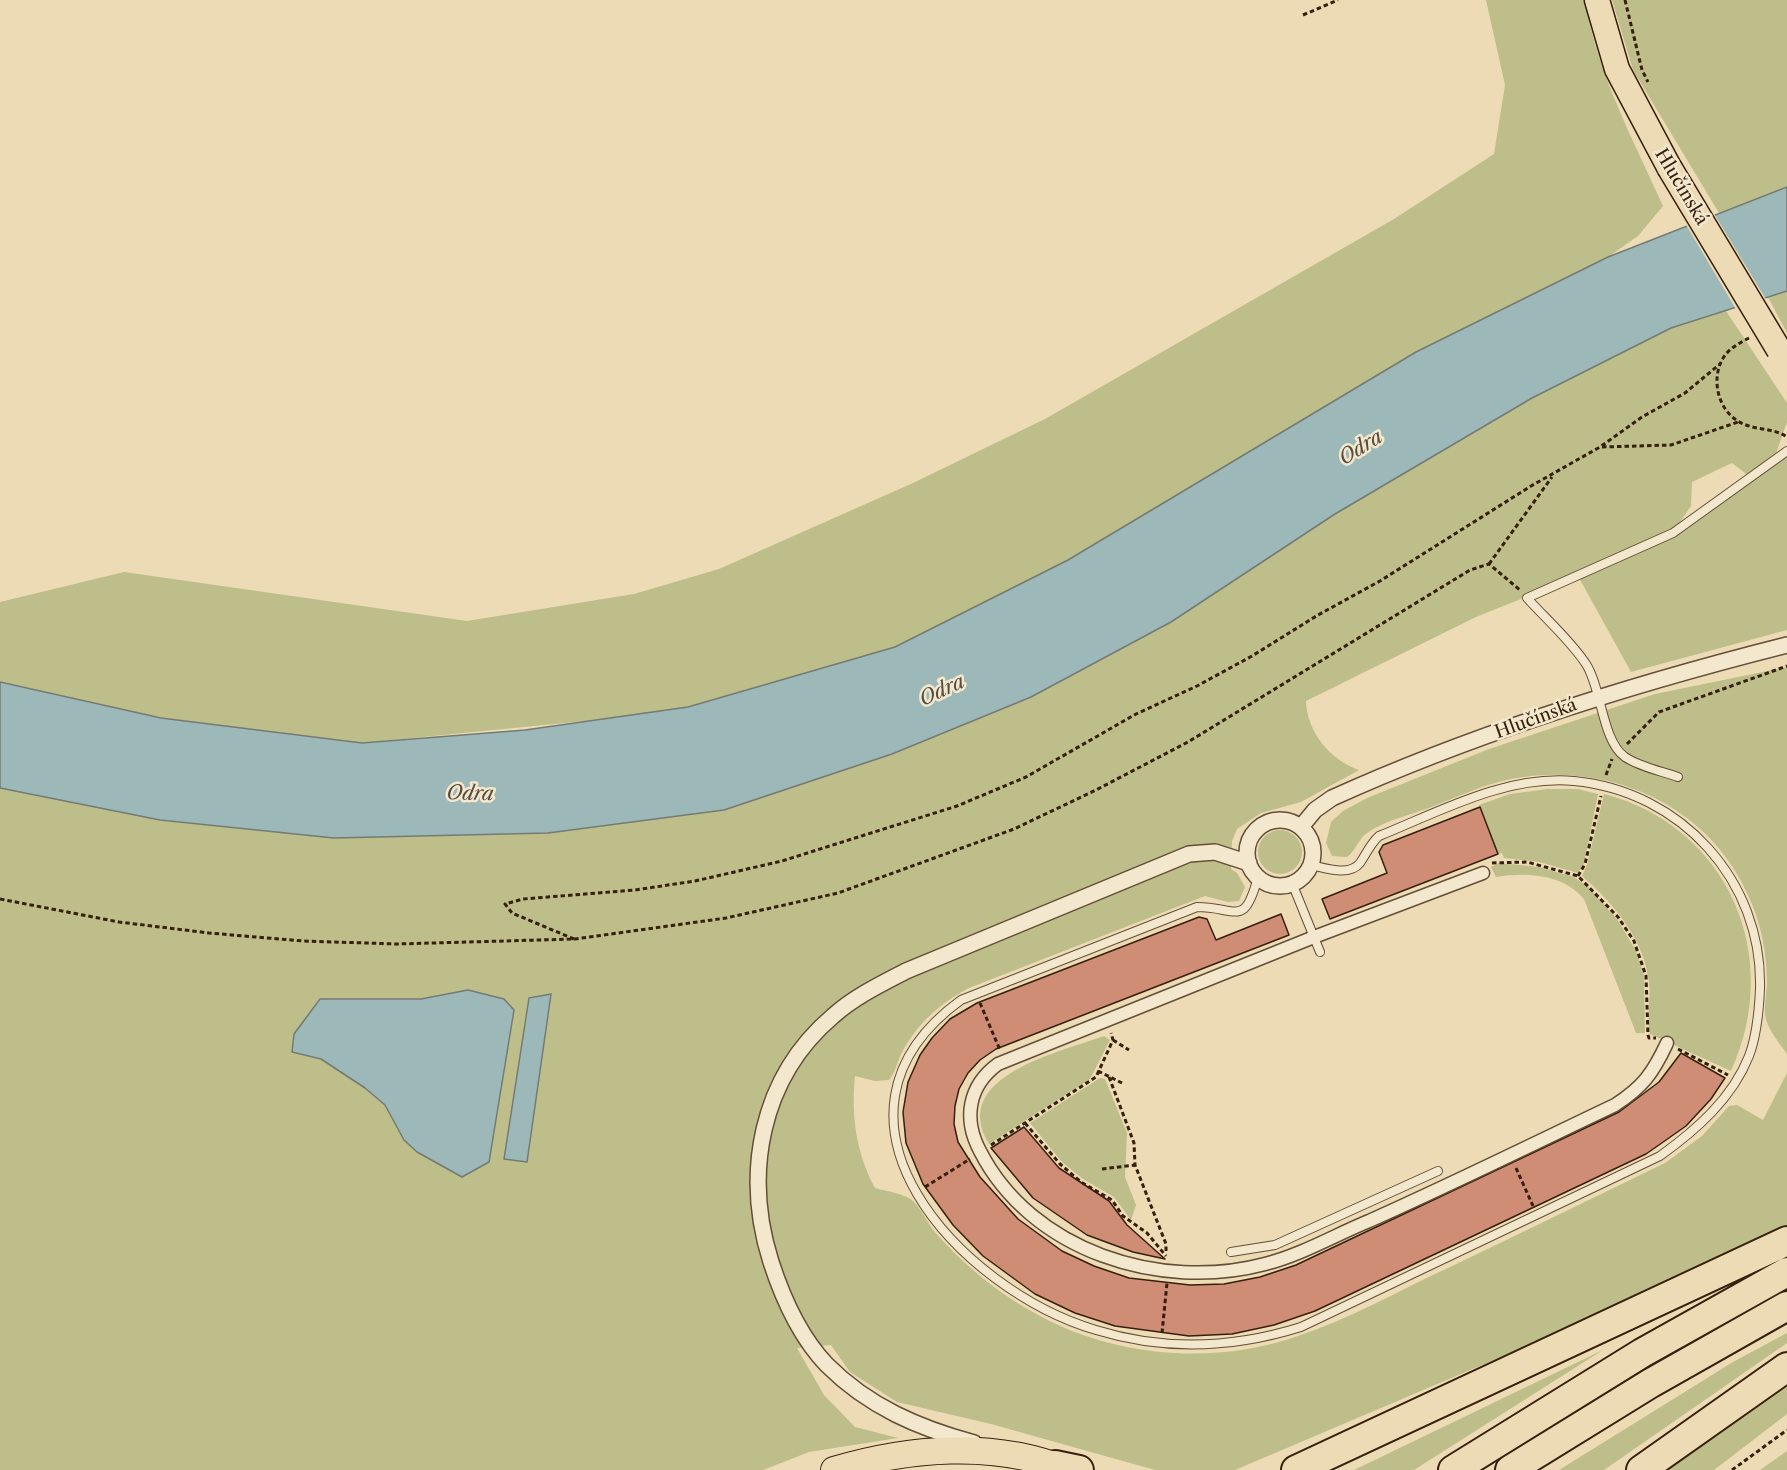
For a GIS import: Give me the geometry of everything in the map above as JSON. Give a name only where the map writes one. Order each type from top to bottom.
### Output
[{"type":"highway","points":[[1296,1470],[1787,1241]]},
{"type":"highway","points":[[1454,1470],[1642,1353],[1787,1272]]},
{"type":"highway","points":[[1510,1470],[1651,1383],[1787,1306]]},
{"type":"highway","points":[[1641,1470],[1787,1367]]},
{"type":"highway","points":[[834,1470],[878,1459],[921,1453],[965,1451],[1012,1454],[1067,1468]]},
{"type":"main road","name":"Hlučínská","points":[[1597,0],[1617,69],[1669,167],[1783,357]]},
{"type":"street","name":"Hlučínská","points":[[1301,827],[1323,804],[1343,793],[1511,727],[1600,696],[1787,645]]},
{"type":"street","points":[[1278,820],[1301,827],[1312,844],[1311,865],[1306,873],[1292,883],[1278,886],[1258,877],[1249,863],[1248,845],[1253,834],[1261,826],[1278,820]]},
{"type":"street","points":[[1012,1454],[924,1428],[896,1416],[835,1373],[803,1335],[774,1270],[758,1206],[759,1150],[766,1120],[777,1090],[801,1049],[832,1017],[870,990],[906,971],[1189,854],[1215,852],[1249,863]]},
{"type":"street","points":[[1483,873],[1106,1020],[1005,1061],[987,1072],[976,1088],[969,1109],[969,1125],[994,1178],[1013,1200],[1061,1237],[1098,1255],[1168,1272],[1207,1272],[1264,1264],[1424,1197],[1615,1105],[1634,1093],[1651,1075],[1667,1043]]},
{"type":"lane","points":[[1678,777],[1632,761],[1619,752],[1612,739],[1600,696],[1586,664],[1527,598],[1673,533],[1787,451]]},
{"type":"lane","points":[[1258,877],[1250,902],[1243,910],[1230,913],[1197,907],[961,1000],[930,1025],[907,1059],[898,1082],[891,1113],[893,1137],[902,1165],[918,1196],[985,1273],[1022,1298],[1059,1317],[1094,1330],[1161,1344],[1196,1345],[1256,1340],[1301,1327],[1660,1156],[1694,1132],[1736,1079],[1749,1056],[1759,1011],[1760,983],[1755,941],[1741,896],[1731,876],[1715,855],[1674,816],[1645,800],[1603,786],[1551,781],[1524,783],[1505,788],[1379,836],[1370,843],[1359,864],[1352,869],[1343,871],[1311,865]]},
{"type":"lane","points":[[1292,883],[1320,952]]},
{"type":"lane","points":[[1231,1252],[1275,1245],[1438,1171]]},
{"type":"path","points":[[1303,15],[1338,0]]},
{"type":"path","points":[[1625,0],[1642,70],[1651,88]]},
{"type":"path","points":[[575,939],[512,914],[505,904],[524,899],[635,890],[695,881],[783,861],[957,806],[1026,777],[1136,714],[1197,686],[1252,656],[1318,615],[1410,563],[1531,486],[1600,447],[1642,417],[1685,393],[1720,364],[1727,353],[1757,333]]},
{"type":"path","points":[[1720,364],[1717,382],[1720,399],[1727,413],[1738,422],[1754,428],[1781,433],[1787,437]]},
{"type":"path","points":[[1600,447],[1671,445],[1738,422]]},
{"type":"path","points":[[0,899],[119,922],[303,941],[397,944],[575,939],[726,918],[838,893],[1014,829],[1188,742],[1470,570],[1489,564],[1553,475]]},
{"type":"path","points":[[1489,564],[1504,574],[1527,598]]},
{"type":"path","points":[[1578,876],[1585,864],[1608,763],[1659,712],[1787,666]]},
{"type":"path","points":[[1483,873],[1482,867],[1496,860],[1539,864],[1578,876],[1618,917],[1635,941],[1646,976],[1649,1038],[1667,1043],[1736,1079]]},
{"type":"path","points":[[976,993],[1005,1061]]},
{"type":"path","points":[[1106,1020],[1113,1040],[1129,1050]]},
{"type":"path","points":[[918,1196],[980,1152],[1096,1077],[1113,1040]]},
{"type":"path","points":[[1098,1071],[1122,1083]]},
{"type":"path","points":[[1109,1077],[1134,1143],[1134,1165],[1166,1244],[1168,1272],[1161,1344]]},
{"type":"path","points":[[1025,1123],[1043,1147],[1060,1164],[1081,1182],[1112,1200],[1131,1225],[1147,1233],[1166,1253]]},
{"type":"path","points":[[1510,1156],[1538,1216]]},
{"type":"path","points":[[1102,1170],[1134,1165]]},
{"type":"path","points":[[1732,1470],[1787,1430]]},
{"type":"green space","points":[[1486,0],[1585,0],[1607,80],[1663,206],[1638,236],[1608,257],[1416,352],[1068,560],[895,647],[688,707],[595,720],[362,743],[161,718],[0,682],[0,602],[124,572],[467,621],[634,594],[719,569],[913,483],[1045,419],[1394,219],[1494,154],[1505,85]]},
{"type":"green space","points":[[1612,0],[1787,0],[1787,187],[1719,213],[1633,70]]},
{"type":"green space","points":[[1787,291],[1787,333],[1768,297]]},
{"type":"green space","points":[[1726,311],[1787,403],[1787,422],[1774,459],[1787,451],[1787,630],[1631,672],[1578,576],[1476,617],[1306,701],[1311,723],[1322,743],[1339,759],[1359,770],[1301,802],[1261,813],[1237,829],[1232,841],[1231,869],[1237,873],[1245,887],[1239,901],[1228,902],[1205,896],[958,994],[939,1008],[914,1033],[889,1080],[875,1081],[855,1076],[856,1134],[863,1161],[875,1188],[913,1201],[934,1231],[990,1284],[1022,1306],[1056,1324],[1084,1335],[1113,1344],[1174,1353],[1236,1351],[1266,1345],[1315,1330],[1354,1314],[1665,1163],[1702,1136],[1729,1106],[1737,1105],[1763,1120],[1787,1073],[1787,1225],[1508,1354],[1235,1470],[1155,1470],[991,1424],[897,1402],[850,1372],[831,1345],[797,1348],[824,1395],[855,1427],[898,1438],[809,1452],[763,1470],[0,1470],[0,788],[160,820],[334,838],[548,833],[1031,697],[1171,622],[1335,514],[1532,398],[1671,328]],"holes":[[[1732,463],[1750,477],[1674,531],[1691,506],[1692,482]]]},
{"type":"green space","points":[[1787,667],[1787,1054],[1767,1024],[1765,1015],[1766,961],[1760,927],[1748,895],[1730,863],[1707,836],[1680,813],[1650,796],[1617,783],[1582,776],[1547,775],[1511,779],[1482,787],[1382,824],[1364,836],[1347,857],[1332,856],[1326,843],[1331,822],[1343,811],[1367,798],[1489,749],[1655,694]]},
{"type":"green space","points":[[1548,789],[1578,789],[1598,794],[1584,863],[1578,873],[1539,862],[1504,858],[1502,853],[1498,854],[1479,805],[1510,794]]},
{"type":"green space","points":[[1604,794],[1647,810],[1684,835],[1713,865],[1734,901],[1747,941],[1751,984],[1746,1027],[1731,1071],[1650,1034],[1649,983],[1641,952],[1616,910],[1582,876],[1587,865]]},
{"type":"green space","points":[[1280,830],[1295,837],[1302,852],[1295,867],[1280,874],[1265,867],[1258,852],[1265,837]]},
{"type":"green space","points":[[1499,863],[1539,867],[1574,877],[1588,887],[1617,919],[1636,951],[1644,976],[1645,1033],[1636,1033],[1584,899],[1566,884],[1543,877],[1519,875],[1496,877],[1491,867]]},
{"type":"green space","points":[[1104,1036],[1110,1040],[1090,1079],[989,1144],[980,1120],[984,1101],[996,1084],[1015,1070],[1038,1059]]},
{"type":"green space","points":[[1100,1078],[1105,1079],[1127,1133],[1125,1177],[1136,1205],[1131,1220],[1114,1197],[1083,1179],[1062,1162],[1030,1123]]},
{"type":"green space","points":[[1787,1333],[1787,1343],[1604,1470],[1559,1470],[1733,1362]]},
{"type":"green space","points":[[1603,1350],[1414,1470],[1354,1470]]},
{"type":"green space","points":[[1787,1378],[1787,1414],[1714,1470],[1659,1470]]},
{"type":"green space","points":[[1787,1451],[1787,1470],[1760,1470]]},
{"type":"water","name":"Odra","points":[[1787,187],[1787,291],[1671,328],[1532,398],[1335,514],[1171,622],[1031,697],[892,754],[724,810],[548,833],[334,838],[160,820],[0,788],[0,682],[161,718],[362,743],[525,730],[688,707],[895,647],[1068,560],[1416,352],[1608,257]]},
{"type":"water","points":[[468,990],[504,999],[514,1010],[489,1162],[462,1177],[417,1152],[404,1140],[385,1105],[365,1088],[321,1059],[292,1052],[294,1034],[320,999],[421,999]]},
{"type":"water","points":[[551,994],[527,1162],[504,1159],[529,998]]},
{"type":"pier","points":[[1713,212],[1767,301],[1737,311],[1685,223]]},
{"type":"building","points":[[1480,807],[1498,854],[1330,919],[1322,899],[1387,873],[1379,852],[1383,845]]},
{"type":"building","points":[[1281,914],[1289,935],[996,1049],[980,1060],[968,1073],[959,1089],[955,1106],[954,1124],[958,1142],[980,1177],[1018,1219],[1062,1251],[1094,1266],[1129,1278],[1190,1285],[1224,1284],[1260,1277],[1296,1265],[1619,1112],[1659,1082],[1681,1053],[1725,1078],[1711,1099],[1686,1126],[1646,1154],[1315,1311],[1274,1325],[1232,1334],[1189,1336],[1115,1326],[1075,1313],[1035,1294],[983,1256],[953,1225],[923,1184],[906,1143],[903,1112],[908,1082],[920,1055],[932,1038],[950,1019],[977,1003],[1199,917],[1207,919],[1216,940]]},
{"type":"building","points":[[1024,1127],[1059,1168],[1109,1201],[1127,1225],[1165,1259],[1133,1252],[1087,1235],[1033,1198],[991,1148]]}]
